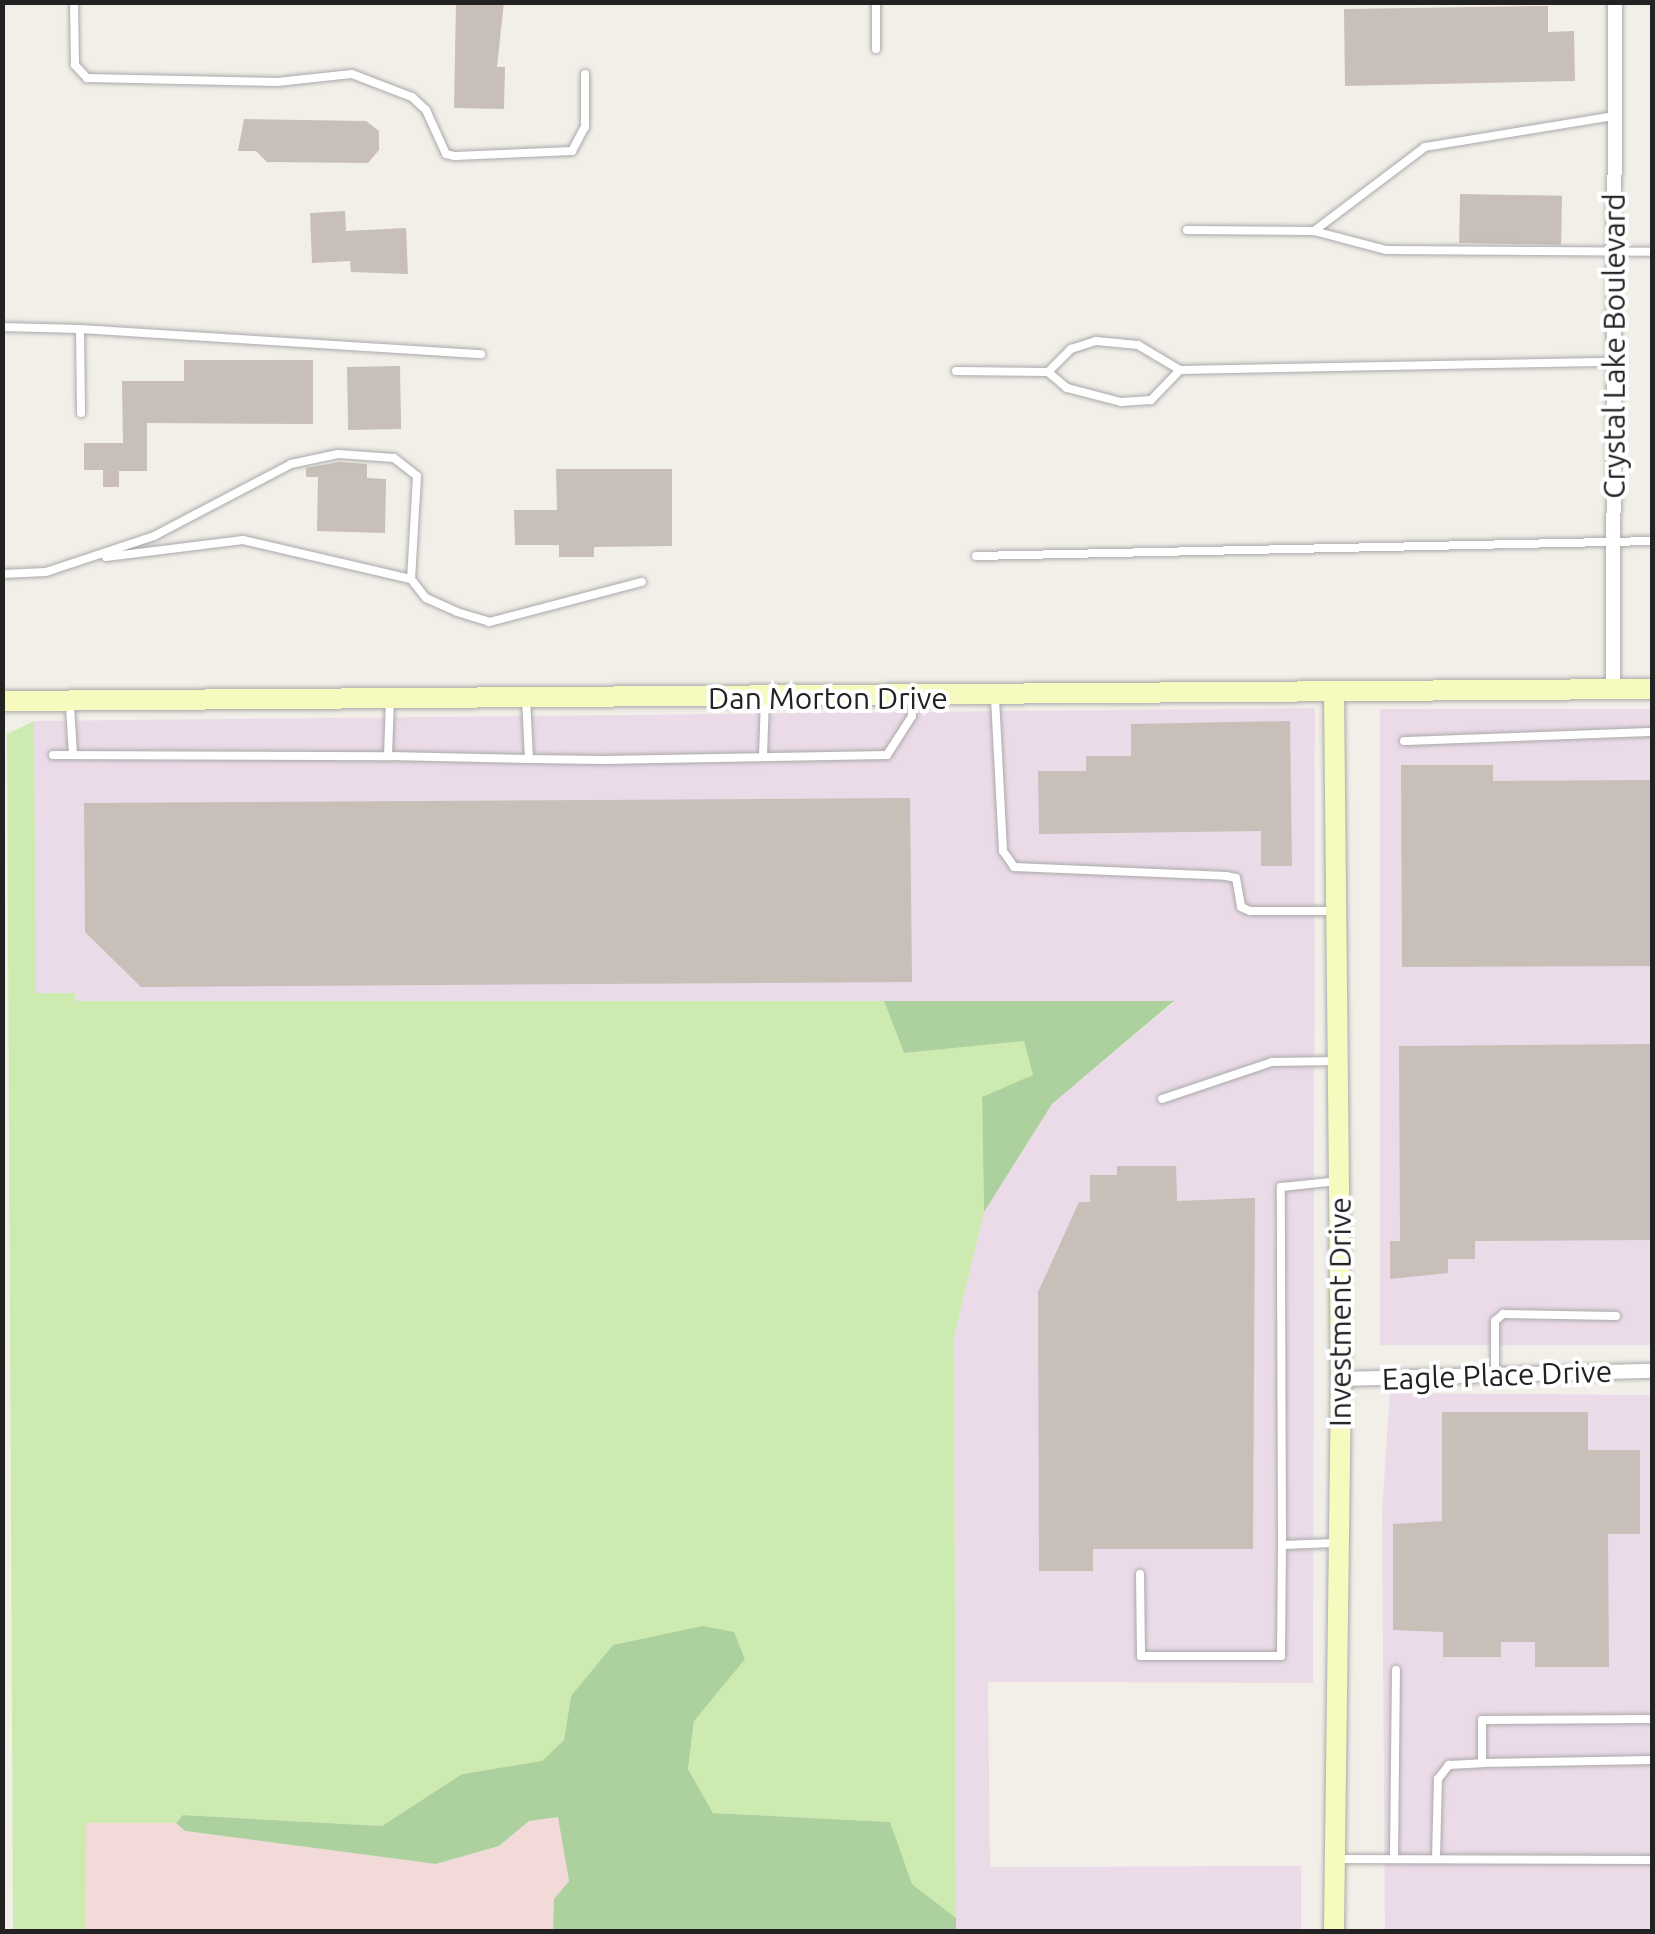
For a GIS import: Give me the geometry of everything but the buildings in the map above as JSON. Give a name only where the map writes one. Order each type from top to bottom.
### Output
[{"type":"street","name":"Crystal Lake Boulevard","points":[[1613,689],[1615,2]]},
{"type":"street","name":"Dan Morton Drive","points":[[2,701],[1652,689]]},
{"type":"street","name":"Investment Drive","points":[[1334,692],[1341,1379],[1334,1932]]},
{"type":"street","name":"Eagle Place Drive","points":[[1341,1379],[1652,1372]]},
{"type":"lane","points":[[74,2],[74,65],[87,78],[276,82],[352,74],[412,97],[426,110],[446,154],[455,156],[572,151],[585,127],[585,74]]},
{"type":"lane","points":[[876,2],[876,49]]},
{"type":"lane","points":[[1314,231],[1425,148],[1615,116]]},
{"type":"lane","points":[[1186,230],[1314,231],[1386,250],[1652,252]]},
{"type":"lane","points":[[2,327],[481,354]]},
{"type":"lane","points":[[80,329],[80,413]]},
{"type":"lane","points":[[1048,372],[1071,349],[1096,341],[1138,345],[1180,370],[1614,362]]},
{"type":"lane","points":[[956,371],[1048,372],[1066,388],[1121,402],[1151,400],[1180,370]]},
{"type":"lane","points":[[81,562],[154,536],[291,464],[338,454],[394,458],[417,476],[411,579]]},
{"type":"lane","points":[[2,574],[243,540],[411,579],[426,598],[489,622],[642,582]]},
{"type":"lane","points":[[976,556],[1652,541]]},
{"type":"lane","points":[[995,696],[1002,852],[1014,866],[1226,876],[1236,878],[1241,907],[1250,911],[1336,912]]},
{"type":"lane","points":[[53,755],[529,759],[887,754],[912,716],[911,697]]},
{"type":"lane","points":[[526,698],[529,759]]},
{"type":"lane","points":[[764,698],[764,756]]},
{"type":"lane","points":[[388,756],[390,699]]},
{"type":"lane","points":[[70,700],[73,755]]},
{"type":"lane","points":[[1404,741],[1652,732]]},
{"type":"lane","points":[[1162,1099],[1272,1062],[1338,1061]]},
{"type":"lane","points":[[1140,1574],[1141,1656],[1281,1656],[1281,1187],[1339,1181]]},
{"type":"lane","points":[[1495,1374],[1495,1321],[1503,1314],[1616,1316]]},
{"type":"lane","points":[[1282,1545],[1339,1543]]},
{"type":"lane","points":[[1394,1858],[1396,1670]]},
{"type":"lane","points":[[1482,1763],[1482,1720],[1652,1719]]},
{"type":"lane","points":[[1436,1859],[1438,1779],[1449,1765],[1652,1760]]},
{"type":"lane","points":[[1335,1858],[1652,1860]]},
{"type":"shaded area","points":[[1315,708],[1313,1683],[988,1682],[990,1867],[1301,1866],[1301,1931],[956,1931],[954,1336],[984,1212],[1052,1104],[1173,1003],[75,1001],[74,993],[35,993],[34,721]]},
{"type":"shaded area","points":[[1380,709],[1652,709],[1652,1345],[1380,1345]]},
{"type":"shaded area","points":[[1390,1393],[1652,1395],[1652,1931],[1385,1932],[1382,1510]]},
{"type":"shaded area","points":[[559,1817],[569,1881],[554,1899],[553,1931],[85,1931],[85,1823],[176,1823],[185,1831],[436,1864],[499,1846],[529,1821]]},
{"type":"green space","points":[[34,721],[36,993],[75,993],[75,1001],[884,1001],[904,1053],[1024,1040],[1034,1075],[982,1098],[984,1212],[954,1337],[956,1918],[912,1884],[889,1822],[713,1813],[688,1769],[694,1721],[571,1696],[564,1740],[542,1762],[462,1774],[382,1826],[183,1815],[176,1823],[86,1823],[85,1931],[13,1931],[7,734]]},
{"type":"green space","points":[[884,1001],[1174,1001],[1052,1104],[984,1212],[982,1097],[1033,1075],[1024,1041],[904,1053]]},
{"type":"green space","points":[[703,1626],[734,1632],[745,1659],[694,1721],[688,1769],[713,1813],[890,1822],[912,1884],[956,1918],[956,1931],[553,1931],[554,1899],[569,1881],[558,1817],[529,1821],[499,1846],[436,1864],[185,1831],[176,1823],[183,1815],[382,1826],[462,1774],[542,1761],[564,1740],[571,1696],[613,1645]]}]
